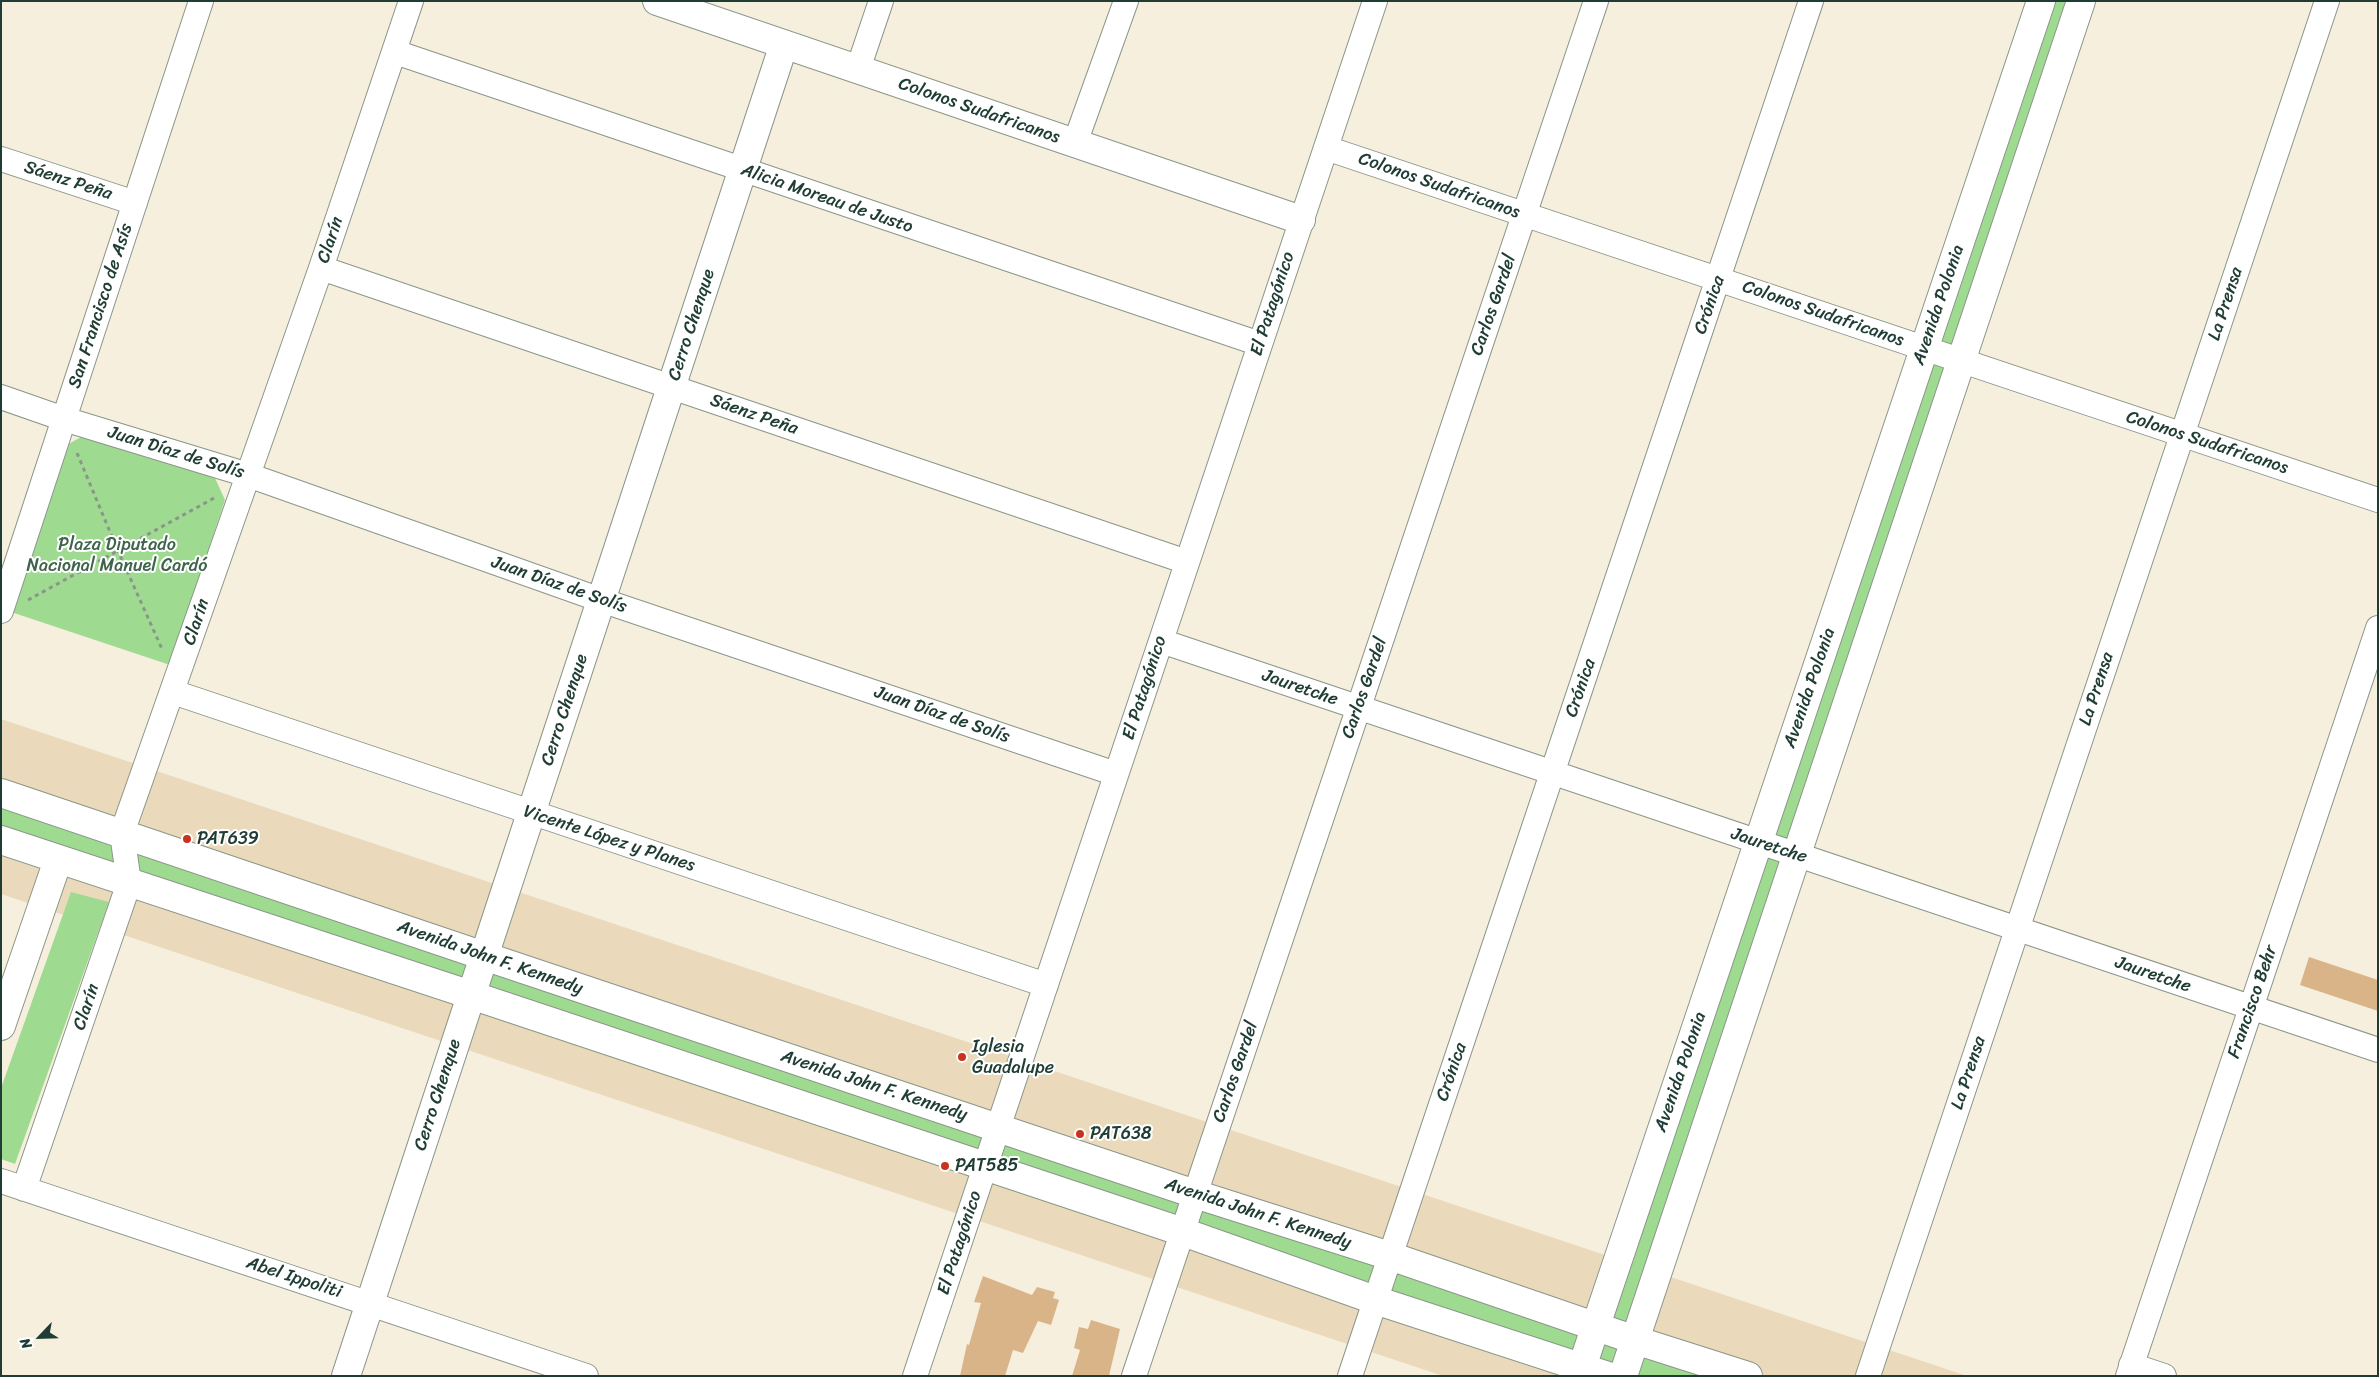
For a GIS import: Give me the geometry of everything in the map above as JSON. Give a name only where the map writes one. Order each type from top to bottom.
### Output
[{"type":"main road","name":"Colonos Sudafricanos","points":[[657,1],[1301,220]]},
{"type":"main road","name":"Avenida Polonia","points":[[1581,1371],[2041,1]]},
{"type":"main road","points":[[1623,1376],[2081,1]]},
{"type":"main road","name":"Cerro Chenque","points":[[346,1376],[784,44]]},
{"type":"main road","name":"Avenida John F. Kennedy","points":[[1,792],[1195,1194],[1390,1256],[1595,1328],[1748,1376]]},
{"type":"main road","points":[[1,840],[1182,1232],[1581,1371],[1608,1376]]},
{"type":"main road","points":[[1,1026],[58,860]]},
{"type":"street","name":"San Francisco de Asís","points":[[1,611],[202,1]]},
{"type":"street","name":"Clarín","points":[[24,1188],[129,883],[122,832],[173,692],[321,268],[411,1]]},
{"type":"street","points":[[858,69],[881,1]]},
{"type":"street","points":[[1075,143],[1126,1]]},
{"type":"street","name":"El Patagónico","points":[[915,1376],[1375,1]]},
{"type":"street","name":"Carlos Gardel","points":[[1134,1376],[1596,1]]},
{"type":"street","name":"Crónica","points":[[1350,1376],[1811,1]]},
{"type":"street","name":"La Prensa","points":[[1868,1376],[2327,1]]},
{"type":"street","name":"Alicia Moreau de Justo","points":[[395,52],[1260,344]]},
{"type":"street","name":"Colonos Sudafricanos","points":[[1326,148],[2378,500]]},
{"type":"street","name":"Sáenz Peña","points":[[1,159],[135,204]]},
{"type":"street","name":"Sáenz Peña","points":[[321,268],[1187,562]]},
{"type":"street","name":"Juan Díaz de Solís","points":[[1,397],[64,419],[248,475],[601,600],[1116,774]]},
{"type":"street","name":"Francisco Behr","points":[[2129,1370],[2378,628]]},
{"type":"street","name":"Jauretche","points":[[1161,641],[2378,1050]]},
{"type":"street","name":"Vicente López y Planes","points":[[173,692],[1046,985]]},
{"type":"street","name":"Abel Ippoliti","points":[[1,1181],[586,1376]]},
{"type":"street","points":[[2129,1370],[2164,1376]]},
{"type":"path","points":[[76,451],[118,551],[166,656]]},
{"type":"path","points":[[25,602],[222,494]]},
{"type":"shaded area","points":[[1,719],[1967,1376],[1443,1376],[1,894]]},
{"type":"green space","points":[[2041,1],[2081,1],[1635,1340],[1748,1376],[1579,1376],[1,840],[1,793],[1595,1328]]},
{"type":"green space","name":"Plaza Diputado Nacional Manuel Cardó","points":[[81,437],[215,478],[225,500],[170,665],[8,611],[65,446]]},
{"type":"green space","points":[[71,892],[109,902],[15,1164],[1,1159],[1,1088]]},
{"type":"building","points":[[2309,957],[2378,980],[2378,1011],[2300,985]]},
{"type":"building","points":[[983,1276],[1032,1295],[1037,1287],[1055,1292],[1053,1298],[1059,1300],[1051,1325],[1038,1321],[1023,1353],[1013,1350],[1005,1376],[960,1376],[967,1344],[969,1345],[981,1303],[974,1302]]},
{"type":"building","points":[[1091,1320],[1120,1329],[1109,1376],[1072,1376],[1080,1350],[1074,1348],[1079,1327],[1088,1329]]},
{"type":"place","name":"PAT639","points":[[187,839]]},
{"type":"place","name":"Iglesia Guadalupe","points":[[962,1057]]},
{"type":"place","name":"PAT638","points":[[1080,1134]]},
{"type":"place","name":"PAT585","points":[[945,1166]]}]
